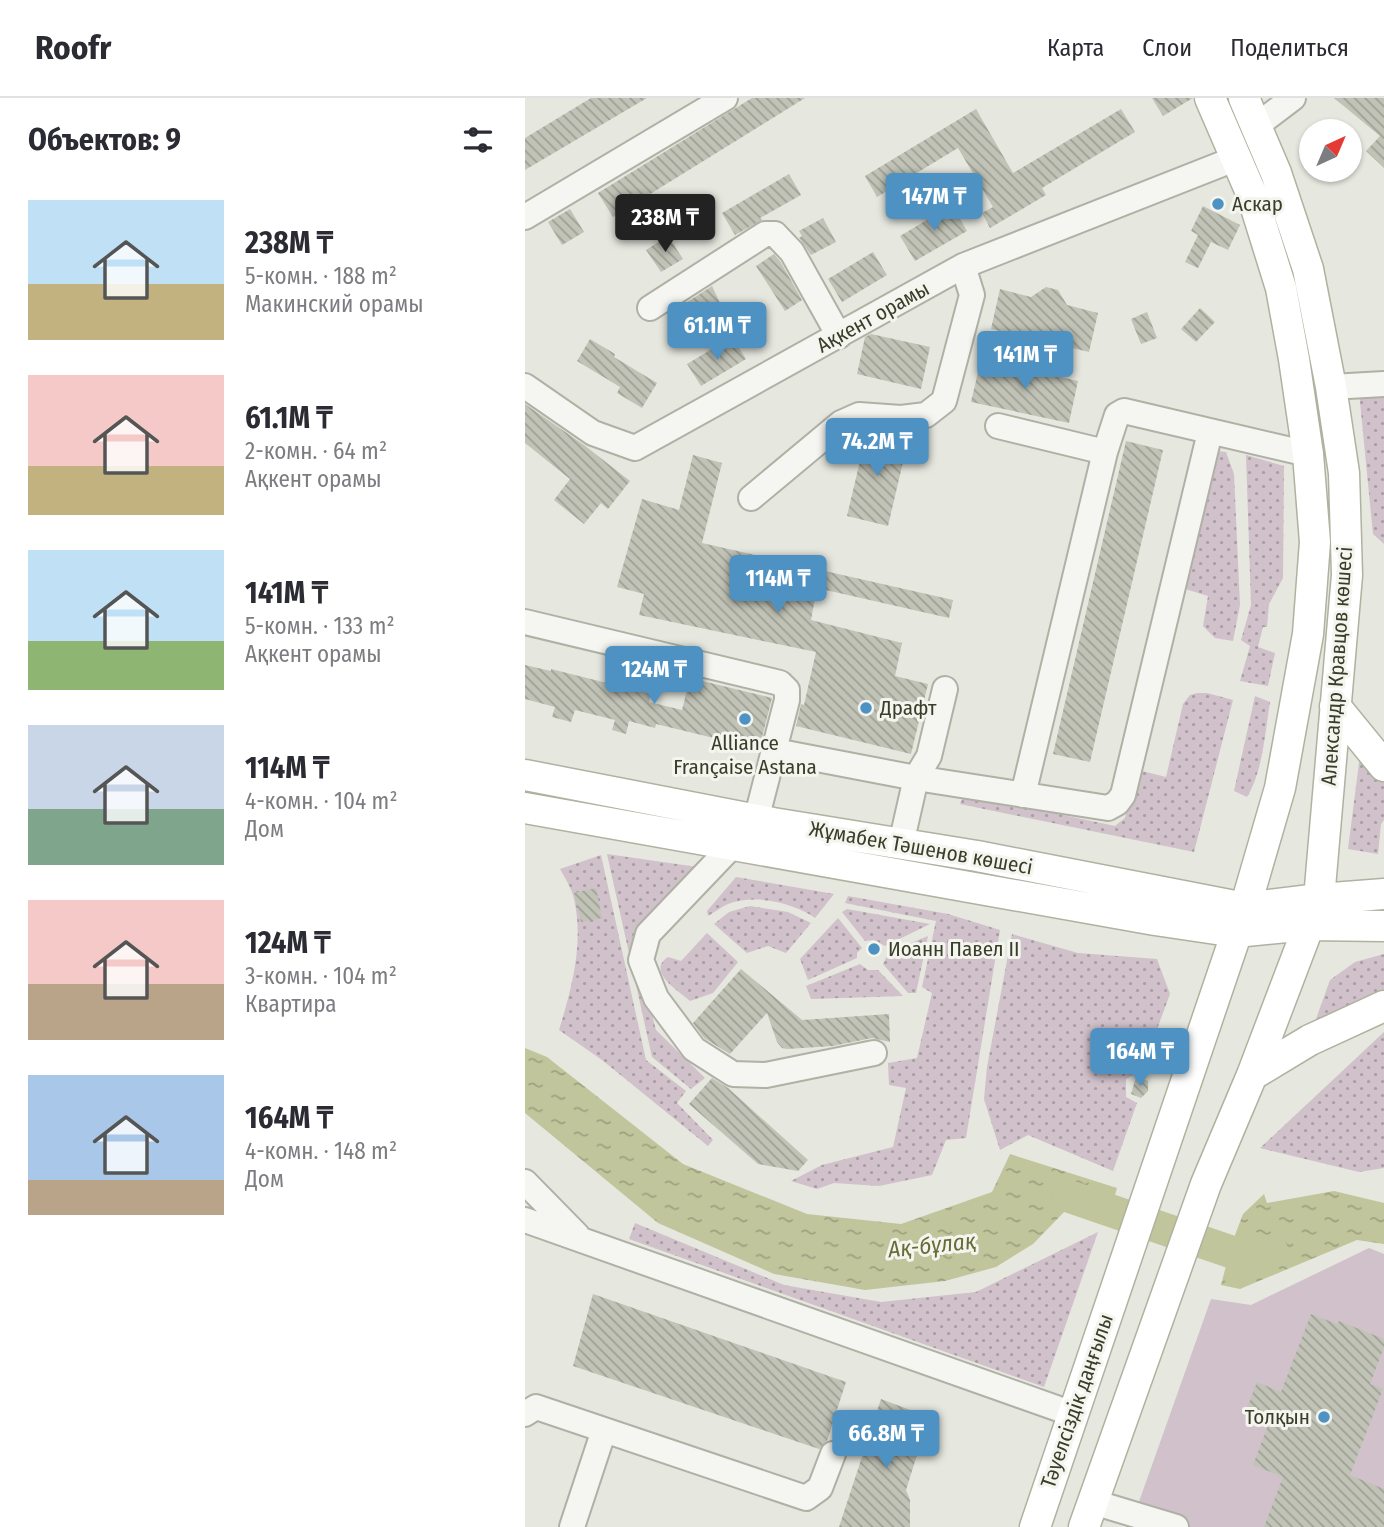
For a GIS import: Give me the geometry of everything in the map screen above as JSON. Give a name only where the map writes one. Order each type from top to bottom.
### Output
[{"type":"main road","name":"Александр Кравцов көшесі","points":[[1158,1165],[1241,920],[1280,788],[1308,634],[1315,542],[1308,454],[1280,288],[1252,195],[1209,98]]},
{"type":"main road","name":"Александр Кравцов көшесі","points":[[1088,1515],[1206,1184],[1252,1075],[1314,912],[1347,575],[1344,474],[1331,387],[1308,269],[1276,173],[1244,98]]},
{"type":"main road","points":[[1335,706],[1384,766]]},
{"type":"main road","name":"Жұмабек Тәшенов көшесі","points":[[525,775],[756,820],[901,844],[1241,920]]},
{"type":"main road","name":"Жұмабек Тәшенов көшесі","points":[[525,808],[1155,920],[1241,920],[1314,912]]},
{"type":"main road","points":[[1314,912],[1384,894]]},
{"type":"main road","points":[[1314,912],[1384,926]]},
{"type":"main road","points":[[1252,1075],[1310,1040],[1384,1006]]},
{"type":"main road","name":"Тәуелсіздік даңғылы","points":[[1035,1527],[1158,1165]]},
{"type":"street","points":[[525,217],[725,98]]},
{"type":"street","points":[[1256,126],[1293,98]]},
{"type":"street","name":"Ақкент орамы","points":[[525,386],[593,433],[635,448],[963,266],[1237,158]]},
{"type":"street","points":[[650,308],[765,234],[775,234],[792,252],[839,336]]},
{"type":"street","points":[[751,498],[841,422],[859,415],[901,418],[926,415],[944,401],[972,295],[963,266]]},
{"type":"street","points":[[1331,387],[1384,384]]},
{"type":"street","points":[[1023,794],[1105,452],[1117,415],[1124,411],[1308,454]]},
{"type":"street","points":[[998,426],[1105,452]]},
{"type":"street","points":[[775,751],[916,778],[1108,808],[1117,803],[1123,795],[1210,432]]},
{"type":"street","points":[[525,622],[780,683],[787,690],[786,700],[756,820]]},
{"type":"street","points":[[901,844],[916,778],[929,756],[945,689]]},
{"type":"street","points":[[733,845],[648,934],[641,960],[656,998],[694,1049],[733,1074],[766,1074],[874,1053]]},
{"type":"street","points":[[525,1182],[582,1241]]},
{"type":"street","points":[[525,1220],[1073,1414]]},
{"type":"street","points":[[525,1414],[536,1407],[806,1498],[820,1488],[833,1454]]},
{"type":"street","points":[[572,1527],[604,1430]]},
{"type":"street","points":[[1088,1515],[1176,1527]]},
{"type":"shaded area","points":[[1359,392],[1384,393],[1384,544],[1373,534]]},
{"type":"shaded area","points":[[1217,451],[1226,452],[1234,474],[1240,605],[1233,641],[1215,638],[1203,626],[1208,596],[1182,588]]},
{"type":"shaded area","points":[[1246,455],[1284,466],[1283,578],[1269,604],[1267,627],[1263,627],[1258,647],[1275,653],[1268,686],[1240,681],[1250,646],[1241,640],[1251,605]]},
{"type":"shaded area","points":[[1197,693],[1233,700],[1194,852],[960,804],[964,794],[1115,826],[1125,818],[1138,770],[1166,777],[1183,704],[1190,695]]},
{"type":"shaded area","points":[[1255,696],[1270,702],[1260,763],[1247,797],[1234,791]]},
{"type":"shaded area","points":[[1360,755],[1384,779],[1384,820],[1381,824],[1378,854],[1348,849]]},
{"type":"shaded area","points":[[607,854],[725,871],[700,899],[684,893],[635,951],[656,1030],[705,1078],[691,1089],[652,1057]]},
{"type":"shaded area","points":[[601,855],[646,1060],[686,1091],[677,1103],[713,1140],[708,1146],[602,1060],[559,1030],[572,982],[578,932],[573,895],[560,869]]},
{"type":"shaded area","points":[[736,877],[834,894],[815,918],[785,904],[761,900],[728,904],[708,916],[707,911]]},
{"type":"shaded area","points":[[848,896],[948,914],[1000,930],[966,1138],[946,1140],[932,1175],[879,1186],[834,1183],[817,1189],[791,1181],[822,1165],[893,1147],[906,1088],[889,1085],[888,1063],[917,1058],[932,993],[922,987],[936,921],[845,903]]},
{"type":"shaded area","points":[[750,906],[788,912],[811,923],[786,953],[768,946],[747,953],[714,924],[729,912]]},
{"type":"shaded area","points":[[847,909],[930,924],[885,946],[874,940],[865,941],[842,912]]},
{"type":"shaded area","points":[[838,918],[862,948],[857,953],[857,958],[808,980],[800,959]]},
{"type":"shaded area","points":[[707,933],[738,962],[713,993],[690,1001],[666,980],[660,968],[668,957],[681,961]]},
{"type":"shaded area","points":[[1012,934],[1078,953],[1157,959],[1170,994],[1142,1070],[1126,1079],[1126,1097],[1137,1103],[1113,1171],[1028,1135],[1000,1150],[984,1099],[987,1067]]},
{"type":"shaded area","points":[[928,936],[916,993],[908,993],[883,964],[889,952]]},
{"type":"shaded area","points":[[1384,954],[1384,997],[1312,1030],[1330,980],[1355,962]]},
{"type":"shaded area","points":[[860,964],[868,970],[878,970],[903,996],[811,999],[806,986]]},
{"type":"shaded area","points":[[1384,1032],[1384,1168],[1359,1172],[1260,1148]]},
{"type":"shaded area","points":[[635,1223],[784,1285],[881,1302],[976,1292],[1098,1232],[1044,1387],[629,1239]]},
{"type":"shaded area","points":[[1369,1248],[1384,1254],[1384,1527],[1130,1527],[1211,1299],[1251,1305]]},
{"type":"water","points":[[525,1048],[547,1057],[683,1164],[807,1214],[901,1224],[992,1192],[1010,1154],[1117,1188],[1107,1224],[1066,1210],[1033,1244],[996,1267],[945,1281],[865,1290],[774,1274],[658,1223],[525,1113]]},
{"type":"water","points":[[1334,1191],[1384,1203],[1384,1244],[1357,1240],[1240,1289],[1221,1285],[1243,1214],[1264,1194],[1267,1203]]},
{"type":"building","points":[[591,98],[647,98],[525,170],[525,138]]},
{"type":"building","points":[[752,98],[805,98],[613,217],[598,193]]},
{"type":"building","points":[[1152,98],[1193,98],[1163,116]]},
{"type":"building","points":[[1334,98],[1384,98],[1384,168],[1366,151],[1380,136]]},
{"type":"building","points":[[976,109],[1013,173],[1121,109],[1135,132],[1042,188],[1046,195],[990,228],[982,213],[993,207],[958,148],[877,197],[865,176]]},
{"type":"building","points":[[789,174],[801,195],[735,235],[722,213]]},
{"type":"building","points":[[952,205],[967,231],[915,261],[900,236]]},
{"type":"building","points":[[1203,206],[1240,225],[1228,250],[1211,242],[1198,268],[1185,262],[1198,235],[1191,231]]},
{"type":"building","points":[[570,209],[584,232],[562,245],[548,222]]},
{"type":"building","points":[[823,218],[836,242],[811,255],[799,238],[802,236],[799,231]]},
{"type":"building","points":[[668,236],[683,259],[661,272],[646,250]]},
{"type":"building","points":[[873,252],[887,275],[842,302],[828,279]]},
{"type":"building","points":[[774,254],[802,300],[785,311],[756,266]]},
{"type":"building","points":[[712,286],[722,307],[684,326],[675,310]]},
{"type":"building","points":[[1046,287],[1058,290],[1067,305],[1098,313],[1089,352],[991,329],[1000,289],[1031,297]]},
{"type":"building","points":[[1200,308],[1215,322],[1196,342],[1181,329]]},
{"type":"building","points":[[1147,312],[1157,338],[1141,344],[1131,319]]},
{"type":"building","points":[[871,334],[930,347],[921,389],[857,374],[865,337]]},
{"type":"building","points":[[732,337],[746,359],[701,386],[687,364]]},
{"type":"building","points":[[590,339],[657,383],[642,408],[617,393],[620,387],[577,361]]},
{"type":"building","points":[[981,359],[1078,381],[1069,423],[971,402]]},
{"type":"building","points":[[525,404],[630,481],[608,509],[601,503],[584,524],[554,500],[570,479],[525,443]]},
{"type":"building","points":[[867,431],[908,441],[888,526],[847,516]]},
{"type":"building","points":[[1126,441],[1163,450],[1090,762],[1053,754]]},
{"type":"building","points":[[693,455],[722,463],[702,543],[953,600],[949,618],[817,588],[811,620],[902,643],[895,676],[928,684],[911,754],[796,726],[801,704],[804,705],[816,652],[639,615],[644,594],[617,587],[642,499],[679,510]]},
{"type":"building","points":[[525,665],[651,694],[649,702],[682,710],[690,678],[772,698],[759,749],[656,724],[655,728],[629,721],[626,734],[612,730],[615,720],[575,710],[571,722],[552,717],[555,707],[525,699]]},
{"type":"building","points":[[596,888],[602,918],[581,922],[574,893]]},
{"type":"building","points":[[741,969],[802,1020],[889,1014],[890,1042],[872,1038],[833,1046],[782,1048],[777,1042],[767,1013],[730,1054],[704,1038],[693,1023]]},
{"type":"building","points":[[1136,1077],[1148,1081],[1148,1091],[1141,1098],[1131,1094]]},
{"type":"building","points":[[712,1078],[728,1088],[808,1160],[798,1171],[758,1164],[689,1104]]},
{"type":"building","points":[[593,1294],[846,1382],[827,1441],[819,1449],[573,1366]]},
{"type":"building","name":"Толқын","points":[[1311,1314],[1337,1324],[1339,1321],[1384,1339],[1384,1347],[1370,1384],[1383,1389],[1350,1475],[1384,1489],[1384,1527],[1264,1527],[1283,1477],[1253,1465],[1272,1415],[1248,1406],[1257,1382],[1281,1392]]},
{"type":"building","points":[[881,1399],[929,1417],[906,1490],[910,1500],[910,1527],[839,1527]]},
{"type":"waterway","name":"Ақ-бұлақ","points":[[1068,1196],[1252,1259],[1272,1252]]},
{"type":"place","name":"Аскар","points":[[1218,204]]},
{"type":"place","name":"Драфт","points":[[866,708]]},
{"type":"place","name":"Alliance Française Astana","points":[[745,719]]},
{"type":"place","name":"Иоанн Павел II","points":[[874,949]]},
{"type":"place","name":"Толқын","points":[[1324,1417]]}]
